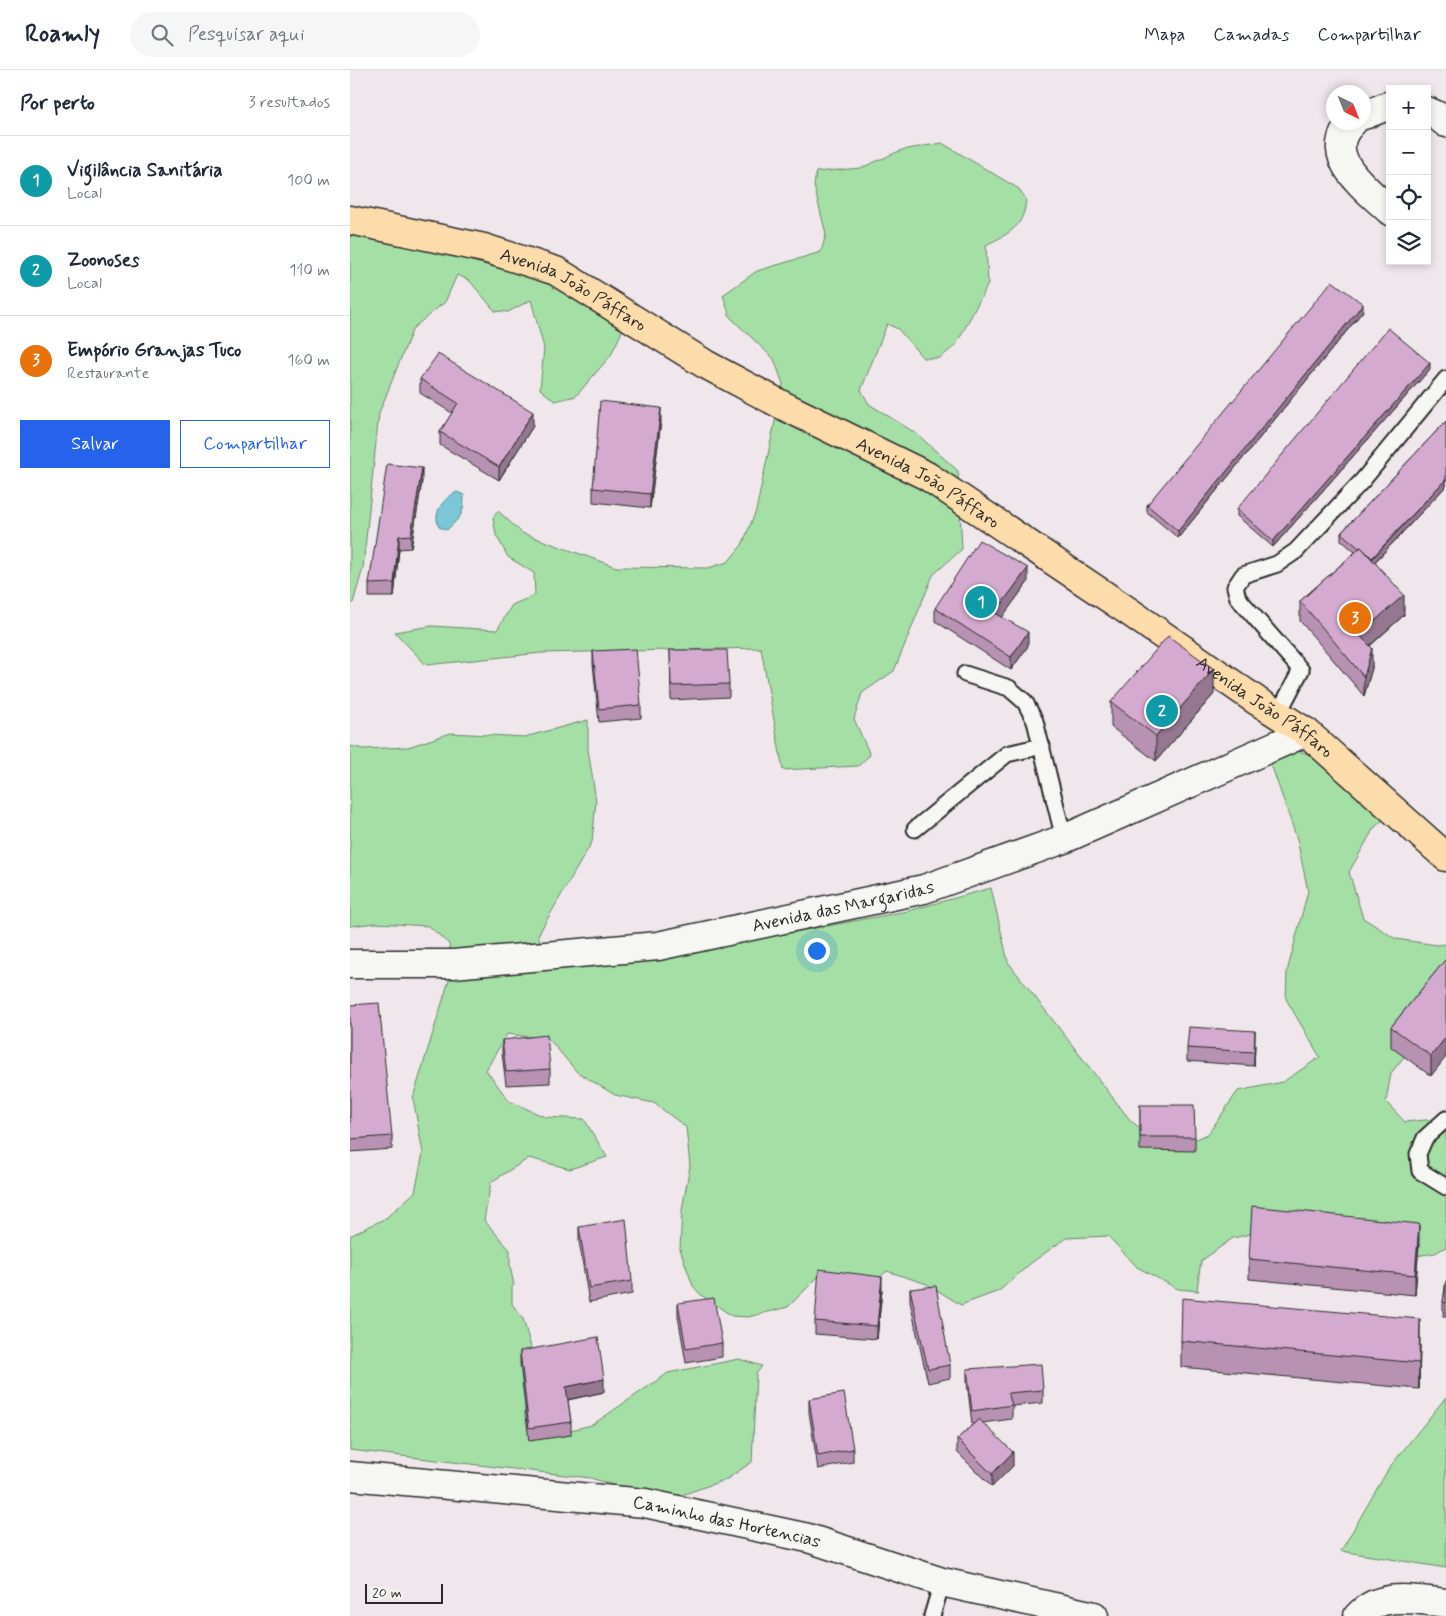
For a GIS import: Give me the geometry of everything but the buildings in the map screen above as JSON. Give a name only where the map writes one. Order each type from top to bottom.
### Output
[{"type":"main road","name":"Avenida João Páffaro","points":[[350,220],[484,248],[556,271],[704,364],[784,406],[927,476],[1306,732],[1446,857]]},
{"type":"street","points":[[1371,112],[1386,107]]},
{"type":"street","points":[[1431,112],[1436,114],[1446,123]]},
{"type":"street","points":[[1348,130],[1343,136],[1340,146],[1345,165],[1386,207]]},
{"type":"street","name":"Avenida das Margaridas","points":[[350,964],[453,964],[658,946],[924,889],[1064,839],[1306,732]]},
{"type":"street","name":"Caminho das Hortencias","points":[[350,1476],[645,1503],[808,1538],[942,1582],[1094,1616]]},
{"type":"street","points":[[1358,1616],[1376,1603],[1390,1599],[1402,1598],[1446,1603]]},
{"type":"lane","points":[[1278,714],[1301,670],[1238,598],[1235,588],[1243,575],[1277,564],[1296,550],[1362,481],[1446,380]]},
{"type":"lane","points":[[965,674],[1009,688],[1025,702],[1035,721],[1064,839]]},
{"type":"lane","points":[[915,829],[1007,754],[1042,746]]},
{"type":"lane","points":[[1446,1119],[1426,1138],[1418,1154],[1420,1171],[1446,1187]]},
{"type":"lane","points":[[932,1616],[942,1582]]},
{"type":"green space","points":[[942,143],[1019,189],[1026,199],[1025,209],[1019,223],[1014,228],[986,245],[988,284],[956,345],[940,358],[923,358],[898,329],[887,324],[861,390],[869,404],[917,434],[958,471],[962,549],[933,575],[894,671],[862,693],[854,719],[870,755],[858,766],[783,770],[761,648],[541,653],[426,665],[395,632],[432,626],[497,630],[512,605],[535,595],[534,573],[508,557],[496,535],[493,517],[498,511],[522,533],[616,567],[708,568],[728,562],[742,545],[756,511],[783,384],[774,359],[730,317],[723,295],[757,271],[821,252],[826,234],[814,186],[816,172],[861,168],[902,150]]},
{"type":"green space","points":[[350,217],[389,240],[525,275],[630,314],[611,355],[576,396],[555,401],[540,389],[544,348],[531,300],[508,312],[495,311],[469,280],[457,275],[445,302],[413,328],[379,413],[363,568],[353,603],[350,605]]},
{"type":"green space","points":[[588,720],[588,749],[596,801],[592,842],[538,935],[542,946],[730,930],[773,936],[908,911],[991,888],[1008,962],[1130,1120],[1157,1142],[1178,1147],[1208,1134],[1238,1091],[1283,1082],[1320,1057],[1286,999],[1287,972],[1308,891],[1297,839],[1270,761],[1295,750],[1334,762],[1395,809],[1374,828],[1349,872],[1363,918],[1396,939],[1437,945],[1446,944],[1446,1019],[1419,1038],[1391,1073],[1386,1102],[1405,1122],[1446,1118],[1446,1247],[1435,1253],[1402,1258],[1280,1227],[1233,1238],[1201,1261],[1197,1289],[1199,1291],[1178,1289],[1137,1267],[1108,1236],[1066,1238],[1031,1263],[999,1291],[961,1305],[927,1284],[887,1271],[860,1295],[820,1275],[788,1307],[748,1317],[732,1316],[701,1295],[693,1286],[680,1249],[682,1210],[690,1166],[686,1127],[654,1103],[615,1095],[577,1072],[549,1039],[507,1034],[486,1070],[509,1101],[545,1117],[584,1119],[607,1157],[570,1169],[529,1158],[491,1182],[484,1220],[510,1250],[510,1266],[514,1285],[512,1287],[512,1304],[523,1319],[538,1372],[525,1385],[525,1418],[541,1437],[592,1425],[668,1373],[739,1359],[762,1366],[756,1374],[752,1462],[727,1479],[662,1502],[591,1478],[350,1450],[350,1236],[386,1218],[415,1192],[423,1153],[413,1098],[453,967],[449,944],[429,926],[376,923],[350,926],[350,746],[363,749],[408,747],[451,733],[525,737]]},
{"type":"green space","points":[[1446,1397],[1446,1568],[1341,1551],[1389,1468]]},
{"type":"water","points":[[457,492],[464,495],[461,515],[447,530],[439,527],[437,516],[440,506]]},
{"type":"place","name":"Vigilância Sanitária","points":[[981,602]]},
{"type":"place","name":"Empório Granjas Tuco","points":[[1355,618]]},
{"type":"place","name":"Zoonoses","points":[[1162,711]]}]
